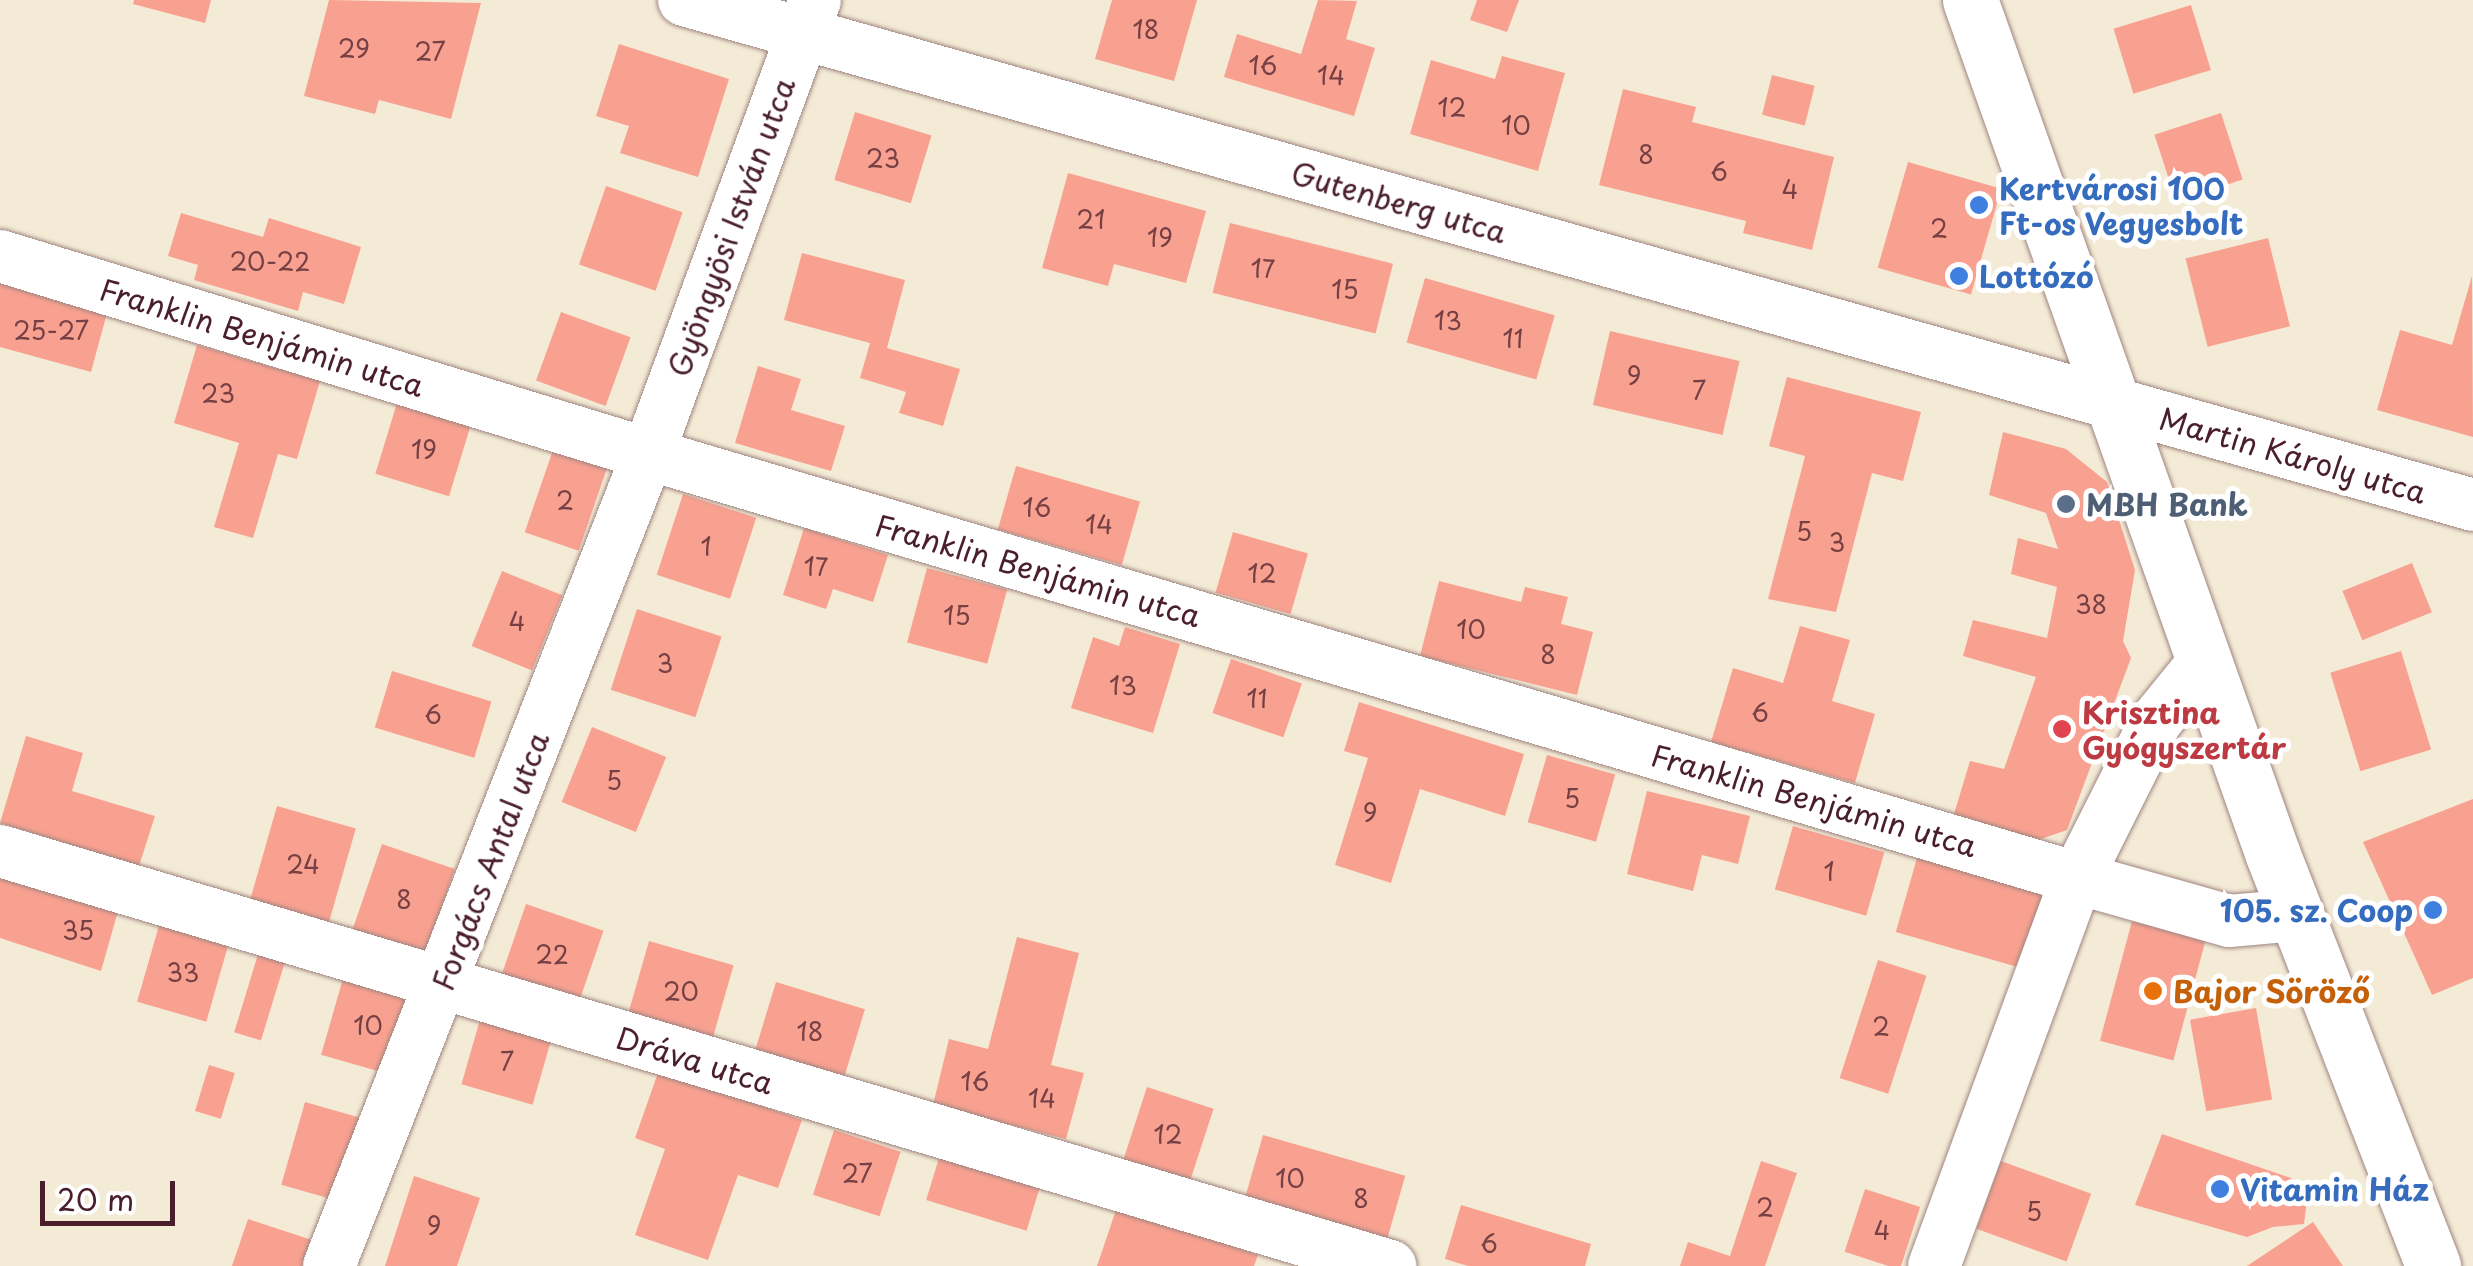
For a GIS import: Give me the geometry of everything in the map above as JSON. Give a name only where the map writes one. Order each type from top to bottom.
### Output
[{"type":"main road","points":[[1970,0],[2296,915],[2433,1266]]},
{"type":"street","name":"Gutenberg utca","points":[[684,0],[809,17],[2114,404]]},
{"type":"street","name":"Gyöngyösi István utca","points":[[648,454],[809,17]]},
{"type":"street","name":"Franklin Benjámin utca","points":[[0,256],[648,454],[2077,878],[2229,920],[2296,915]]},
{"type":"street","name":"Martin Károly utca","points":[[2114,404],[2473,505]]},
{"type":"street","name":"Forgács Antal utca","points":[[329,1266],[648,454]]},
{"type":"street","points":[[1934,1266],[2077,878],[2156,720],[2204,662]]},
{"type":"street","name":"Dráva utca","points":[[0,851],[1390,1266]]},
{"type":"building","points":[[134,0],[211,0],[205,23],[133,4]]},
{"type":"building","points":[[329,0],[481,3],[451,119],[379,100],[375,114],[304,96]]},
{"type":"building","points":[[1112,0],[1197,0],[1174,81],[1095,59]]},
{"type":"building","points":[[1318,0],[1357,1],[1346,39],[1375,48],[1354,116],[1224,77],[1237,34],[1301,54]]},
{"type":"building","points":[[1477,0],[1519,0],[1507,32],[1470,20]]},
{"type":"building","points":[[2191,5],[2211,70],[2133,94],[2114,29]]},
{"type":"building","points":[[619,44],[729,79],[698,177],[620,153],[629,126],[596,116]]},
{"type":"building","points":[[1502,56],[1565,73],[1538,171],[1410,134],[1431,60],[1495,79]]},
{"type":"building","points":[[1772,75],[1815,86],[1805,125],[1762,115]]},
{"type":"building","points":[[1623,89],[1696,107],[1692,122],[1834,157],[1812,250],[1743,233],[1746,221],[1599,185]]},
{"type":"building","points":[[855,112],[932,135],[911,203],[834,180]]},
{"type":"building","points":[[2221,113],[2243,180],[2176,201],[2154,135]]},
{"type":"building","points":[[1908,162],[2001,189],[1971,294],[1878,268]]},
{"type":"building","points":[[1068,173],[1206,211],[1186,283],[1114,264],[1108,286],[1042,268]]},
{"type":"building","points":[[606,186],[683,212],[656,291],[579,264]]},
{"type":"building","points":[[181,213],[263,237],[269,218],[361,247],[344,304],[303,292],[298,311],[194,280],[198,265],[168,256]]},
{"type":"building","points":[[1230,223],[1393,264],[1376,334],[1213,293]]},
{"type":"building","points":[[2268,238],[2290,326],[2208,347],[2186,259]]},
{"type":"building","points":[[802,253],[905,280],[887,348],[960,369],[943,426],[899,413],[906,392],[860,378],[870,343],[784,320]]},
{"type":"building","points":[[2472,276],[2473,437],[2377,410],[2400,330],[2452,345]]},
{"type":"building","points":[[1425,278],[1555,315],[1536,380],[1407,342]]},
{"type":"building","points":[[0,283],[107,313],[91,372],[0,347]]},
{"type":"building","points":[[561,312],[631,337],[606,406],[536,381]]},
{"type":"building","points":[[1610,331],[1740,361],[1722,435],[1593,405]]},
{"type":"building","points":[[197,345],[320,381],[297,459],[278,454],[253,538],[214,527],[239,443],[174,423]]},
{"type":"building","points":[[758,366],[801,379],[791,410],[845,426],[831,471],[735,443]]},
{"type":"building","points":[[1787,377],[1921,412],[1903,481],[1872,473],[1836,612],[1768,599],[1805,456],[1769,446]]},
{"type":"building","points":[[397,403],[471,426],[449,496],[375,474]]},
{"type":"building","points":[[2003,432],[2066,449],[2107,482],[2135,570],[2123,641],[2131,658],[2067,830],[2035,841],[1954,814],[1970,761],[2004,769],[2036,677],[1963,656],[1973,620],[2047,638],[2057,587],[2011,574],[2018,538],[2058,549],[2046,513],[1989,495]]},
{"type":"building","points":[[553,450],[607,469],[579,551],[525,532]]},
{"type":"building","points":[[1016,466],[1140,502],[1122,565],[998,529]]},
{"type":"building","points":[[683,494],[756,518],[730,599],[657,575]]},
{"type":"building","points":[[804,528],[888,555],[873,602],[833,589],[826,609],[783,595]]},
{"type":"building","points":[[1233,532],[1308,553],[1291,614],[1216,593]]},
{"type":"building","points":[[2412,563],[2432,612],[2362,640],[2342,591]]},
{"type":"building","points":[[927,568],[1007,589],[987,664],[907,642]]},
{"type":"building","points":[[502,571],[562,595],[532,670],[472,646]]},
{"type":"building","points":[[1439,581],[1521,602],[1525,587],[1568,597],[1561,624],[1593,632],[1577,695],[1420,656]]},
{"type":"building","points":[[637,609],[722,637],[695,717],[611,690]]},
{"type":"building","points":[[1800,626],[1850,640],[1832,701],[1875,714],[1855,783],[1711,742],[1733,668],[1783,683]]},
{"type":"building","points":[[1125,627],[1180,644],[1153,733],[1071,708],[1093,637],[1119,646]]},
{"type":"building","points":[[2401,651],[2431,749],[2360,771],[2330,673]]},
{"type":"building","points":[[1231,659],[1302,683],[1283,737],[1212,713]]},
{"type":"building","points":[[392,671],[491,701],[474,758],[375,727]]},
{"type":"building","points":[[1359,702],[1524,754],[1505,816],[1420,789],[1391,883],[1335,865],[1368,758],[1344,751]]},
{"type":"building","points":[[592,727],[666,757],[636,832],[562,802]]},
{"type":"building","points":[[26,736],[83,753],[72,791],[155,816],[139,866],[0,823]]},
{"type":"building","points":[[1547,755],[1615,775],[1596,842],[1528,822]]},
{"type":"building","points":[[1647,791],[1750,816],[1738,864],[1702,855],[1693,891],[1627,874]]},
{"type":"building","name":"105. sz. Coop","points":[[2473,799],[2473,978],[2432,995],[2363,842]]},
{"type":"building","points":[[277,806],[356,829],[329,923],[250,900]]},
{"type":"building","points":[[1793,826],[1884,852],[1866,916],[1775,889]]},
{"type":"building","points":[[382,844],[455,869],[425,955],[352,930]]},
{"type":"building","points":[[1917,858],[2045,895],[2024,969],[1896,932]]},
{"type":"building","points":[[0,877],[118,911],[101,971],[0,938]]},
{"type":"building","points":[[526,904],[604,931],[578,1004],[501,977]]},
{"type":"building","name":"Bajor Söröző","points":[[2132,921],[2205,941],[2173,1060],[2100,1041]]},
{"type":"building","points":[[160,922],[229,942],[206,1022],[137,1002]]},
{"type":"building","points":[[1017,937],[1079,953],[1051,1065],[1084,1073],[1066,1139],[933,1105],[949,1039],[988,1049]]},
{"type":"building","points":[[649,941],[734,965],[712,1042],[627,1018]]},
{"type":"building","points":[[259,951],[286,959],[261,1040],[234,1032]]},
{"type":"building","points":[[1878,960],[1927,976],[1888,1094],[1840,1078]]},
{"type":"building","points":[[344,975],[416,996],[393,1075],[321,1055]]},
{"type":"building","points":[[776,982],[865,1009],[844,1079],[755,1052]]},
{"type":"building","points":[[2256,1008],[2272,1100],[2206,1111],[2190,1020]]},
{"type":"building","points":[[481,1016],[552,1036],[533,1105],[461,1084]]},
{"type":"building","points":[[209,1065],[235,1073],[221,1119],[195,1111]]},
{"type":"building","points":[[659,1070],[802,1120],[778,1188],[738,1175],[708,1260],[635,1235],[665,1149],[635,1138]]},
{"type":"building","points":[[1147,1087],[1214,1109],[1190,1182],[1123,1160]]},
{"type":"building","points":[[305,1102],[365,1119],[341,1202],[281,1185]]},
{"type":"building","points":[[834,1130],[901,1152],[880,1216],[813,1195]]},
{"type":"building","name":"Vitamin Ház","points":[[2162,1134],[2291,1178],[2307,1200],[2304,1224],[2273,1227],[2247,1237],[2135,1205]]},
{"type":"building","points":[[1263,1135],[1405,1176],[1387,1240],[1245,1199]]},
{"type":"building","points":[[939,1158],[1039,1189],[1027,1231],[926,1200]]},
{"type":"building","points":[[1761,1161],[1797,1173],[1765,1266],[1680,1266],[1688,1242],[1730,1256]]},
{"type":"building","points":[[2001,1161],[2091,1194],[2067,1261],[1976,1229]]},
{"type":"building","points":[[414,1176],[480,1198],[457,1266],[385,1266]]},
{"type":"building","points":[[1865,1189],[1920,1207],[1901,1266],[1888,1266],[1845,1252]]},
{"type":"building","points":[[1461,1205],[1591,1244],[1585,1266],[1468,1266],[1445,1259]]},
{"type":"building","points":[[1117,1207],[1258,1255],[1254,1266],[1097,1266]]},
{"type":"building","points":[[248,1219],[315,1241],[306,1266],[232,1266]]},
{"type":"building","points":[[2313,1222],[2343,1266],[2247,1266]]},
{"type":"place","name":"Kertvárosi 100 Ft-os Vegyesbolt","points":[[1979,205]]},
{"type":"place","name":"Lottózó","points":[[1959,276]]},
{"type":"place","name":"MBH Bank","points":[[2066,504]]},
{"type":"place","name":"Krisztina Gyógyszertár","points":[[2062,729]]},
{"type":"place","name":"105. sz. Coop","points":[[2433,910]]},
{"type":"place","name":"Bajor Söröző","points":[[2153,991]]},
{"type":"place","name":"Vitamin Ház","points":[[2220,1189]]}]
